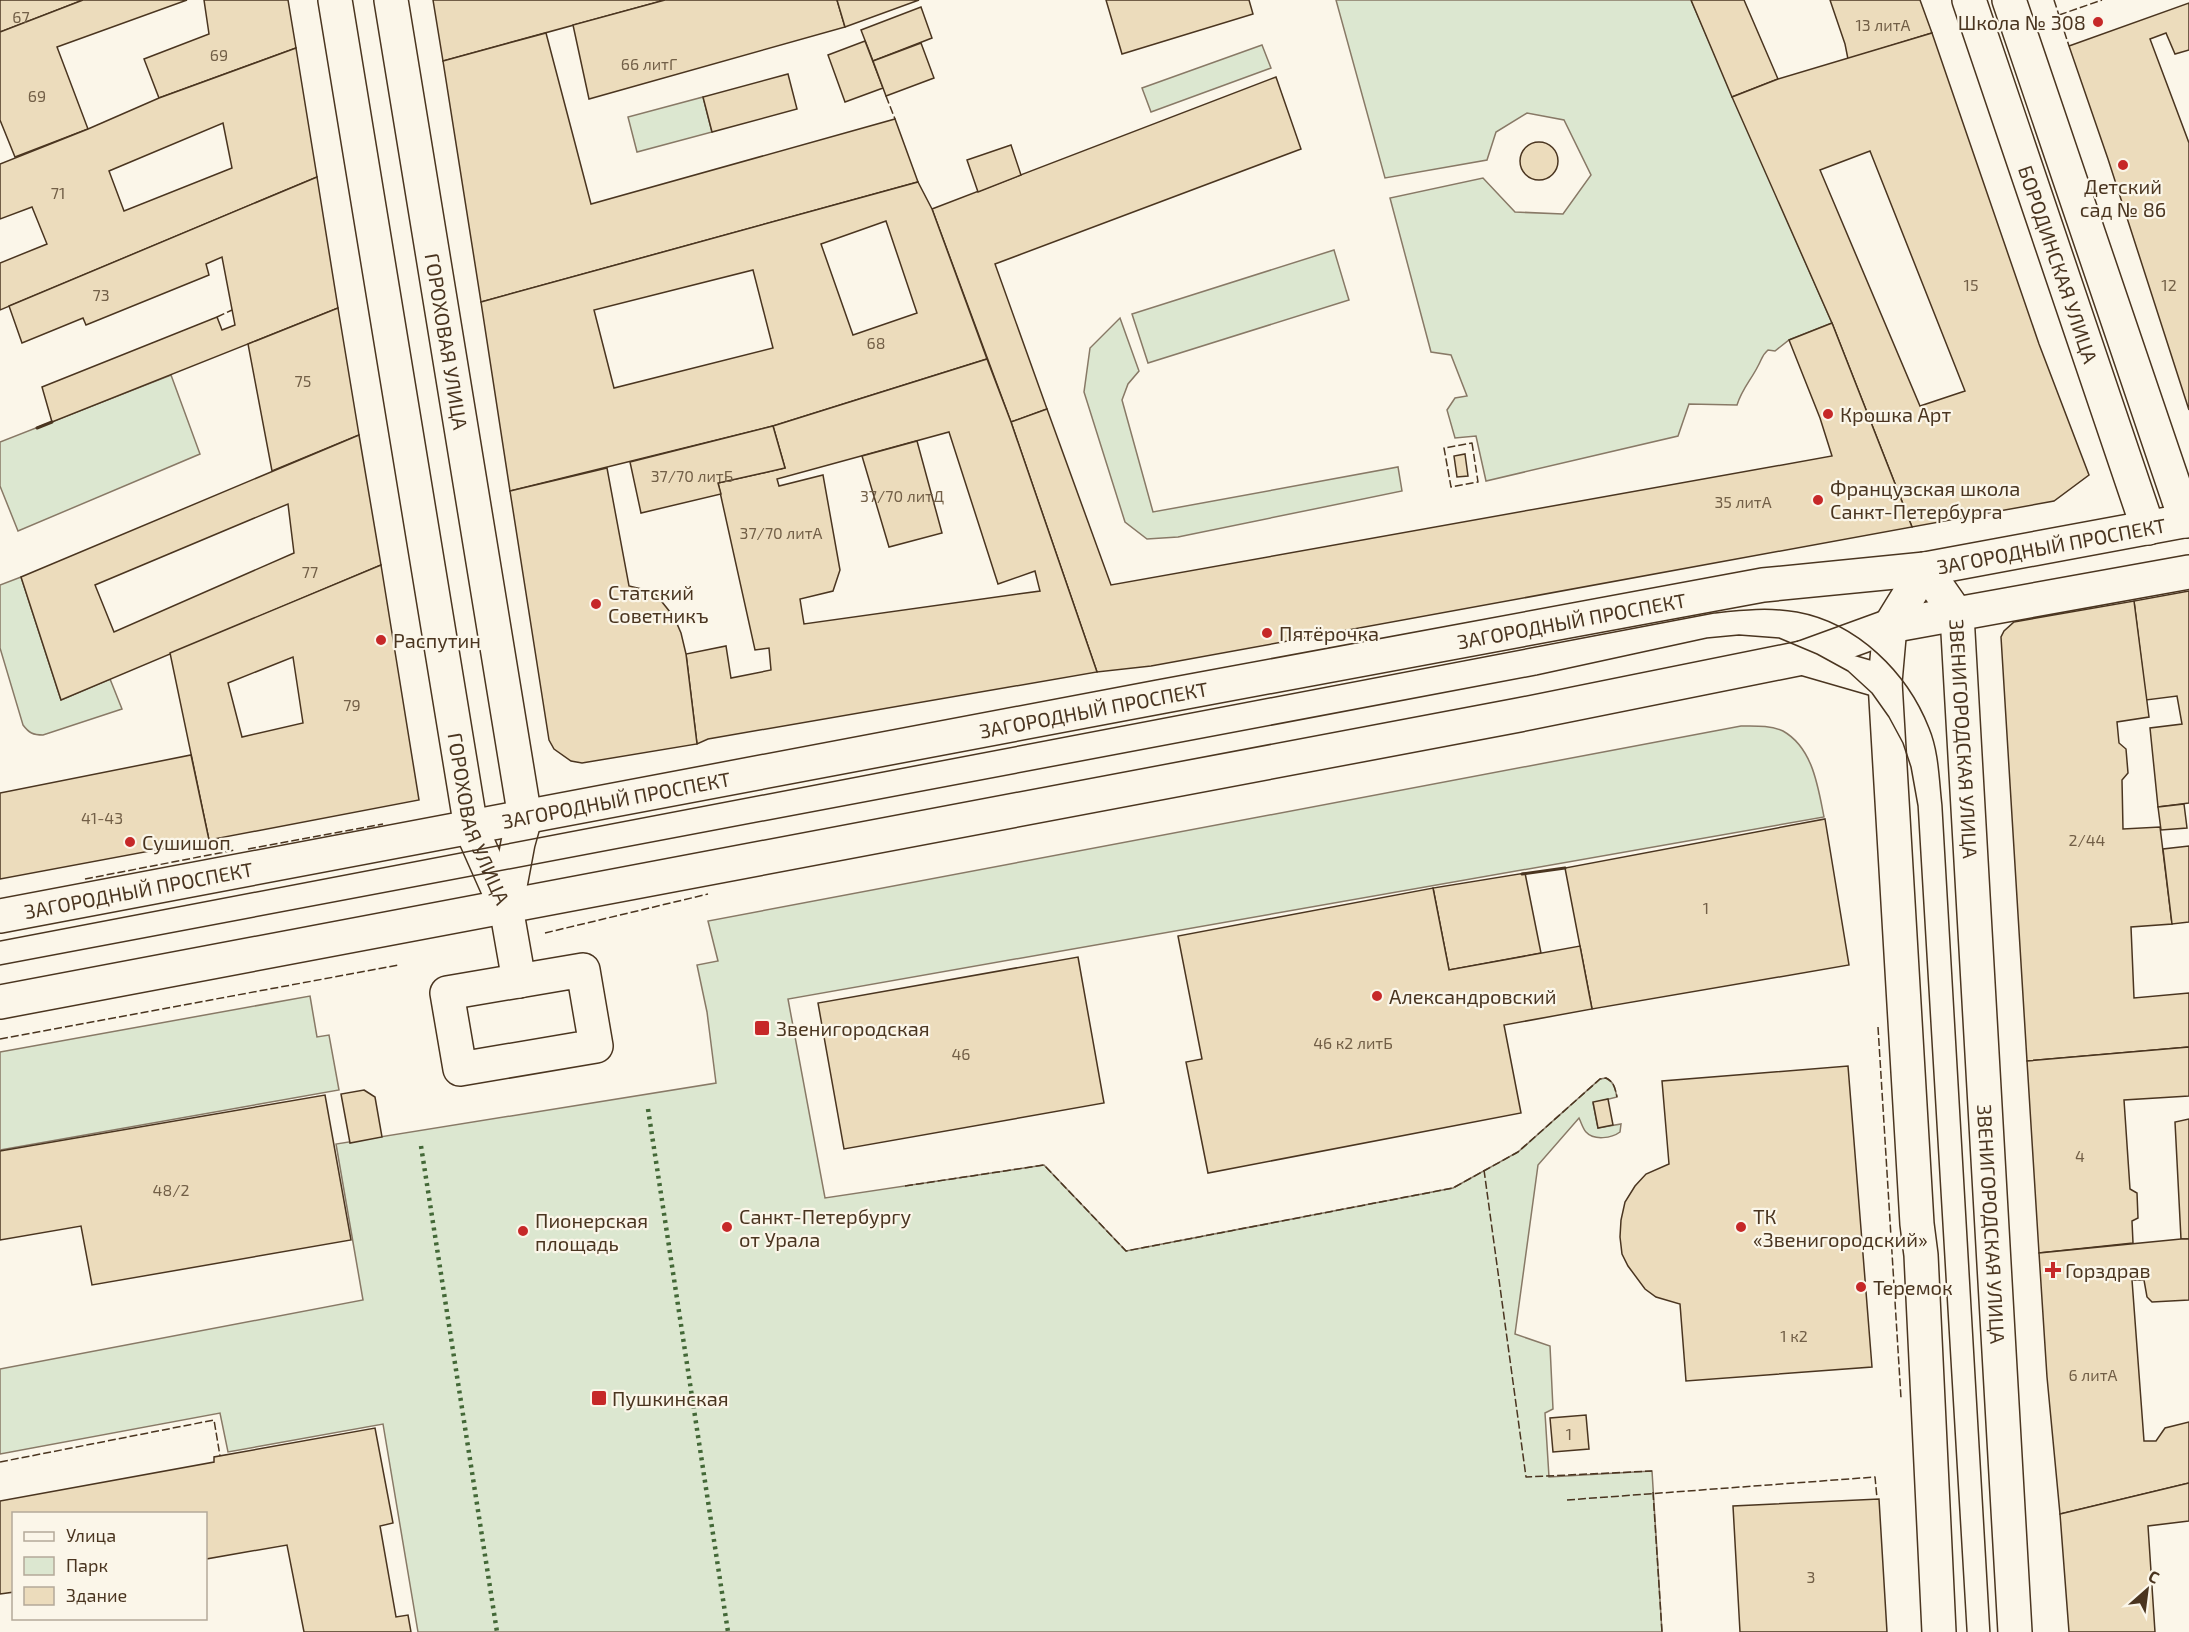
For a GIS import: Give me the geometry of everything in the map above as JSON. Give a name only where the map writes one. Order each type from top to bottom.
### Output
[{"type":"main road","name":"ГОРОХОВАЯ УЛИЦА","points":[[335,0],[471,828],[506,907]]},
{"type":"main road","name":"ГОРОХОВАЯ УЛИЦА","points":[[391,0],[525,818],[506,907]]},
{"type":"main road","name":"БОРОДИНСКАЯ УЛИЦА","points":[[1970,0],[2148,528]]},
{"type":"main road","name":"БОРОДИНСКАЯ УЛИЦА","points":[[2009,0],[2187,520]]},
{"type":"main road","name":"ЗАГОРОДНЫЙ ПРОСПЕКТ","points":[[0,916],[1763,585],[1925,568],[2187,520]]},
{"type":"main road","name":"ЗВЕНИГОРОДСКАЯ УЛИЦА","points":[[1925,568],[1957,615],[2015,1632]]},
{"type":"main road","points":[[1925,568],[1890,626],[1885,682],[1917,1212],[1922,1255],[1939,1632]]},
{"type":"main road","points":[[0,1002],[1508,717],[1802,658],[1890,626],[2189,572]]},
{"type":"main road","points":[[1802,658],[1885,682]]},
{"type":"main road","points":[[506,907],[519,981]]},
{"type":"main road","points":[[583,970],[596,1046],[460,1069],[447,993],[519,981],[583,970]]},
{"type":"green space","points":[[1336,0],[1691,0],[1832,323],[1789,340],[1775,351],[1768,350],[1763,355],[1737,405],[1689,404],[1678,436],[1486,481],[1476,436],[1455,438],[1447,410],[1455,398],[1467,396],[1451,355],[1431,352],[1390,198],[1483,178],[1515,212],[1563,214],[1591,175],[1564,120],[1527,113],[1496,132],[1487,160],[1385,178]]},
{"type":"green space","points":[[1262,45],[1271,68],[1151,112],[1142,88]]},
{"type":"green space","points":[[703,97],[712,132],[637,152],[628,117]]},
{"type":"green space","points":[[1334,250],[1349,300],[1148,363],[1132,314]]},
{"type":"green space","points":[[1120,318],[1139,371],[1128,384],[1122,400],[1153,512],[1398,467],[1402,491],[1178,537],[1147,539],[1125,522],[1084,392],[1090,348]]},
{"type":"green space","points":[[171,375],[200,454],[18,531],[0,486],[0,442]]},
{"type":"green space","points":[[21,577],[61,700],[110,679],[122,709],[43,735],[32,733],[23,725],[0,648],[0,585]]},
{"type":"green space","points":[[1741,726],[1773,728],[1793,738],[1801,747],[1813,769],[1824,817],[788,999],[825,1198],[1044,1165],[1126,1251],[1453,1188],[1518,1152],[1600,1079],[1606,1078],[1611,1081],[1617,1097],[1593,1103],[1598,1128],[1621,1124],[1620,1132],[1608,1137],[1594,1137],[1585,1131],[1579,1118],[1538,1165],[1515,1334],[1550,1346],[1553,1409],[1545,1413],[1549,1477],[1652,1471],[1662,1632],[418,1632],[383,1424],[228,1452],[220,1413],[0,1454],[0,1369],[363,1300],[336,1144],[716,1083],[707,1012],[697,965],[718,961],[708,921]]},
{"type":"green space","points":[[310,996],[317,1037],[329,1035],[339,1090],[0,1150],[0,1052]]},
{"type":"building","points":[[0,0],[83,0],[0,32]]},
{"type":"building","points":[[83,0],[187,0],[57,47],[88,129],[15,157],[0,120],[0,32]]},
{"type":"building","points":[[204,0],[288,0],[296,48],[159,98],[144,59],[209,34]]},
{"type":"building","points":[[433,0],[665,0],[443,61]]},
{"type":"building","points":[[665,0],[837,0],[845,27],[589,99],[573,25]]},
{"type":"building","points":[[837,0],[919,0],[845,27]]},
{"type":"building","points":[[1106,0],[1249,0],[1253,14],[1122,54]]},
{"type":"building","points":[[1691,0],[1744,0],[1778,79],[1732,97]]},
{"type":"building","points":[[1830,0],[1920,0],[1932,33],[1848,59]]},
{"type":"building","points":[[2189,3],[2189,50],[2175,54],[2166,33],[2150,39],[2189,143],[2189,410],[2069,46]]},
{"type":"building","points":[[921,7],[932,38],[873,61],[861,30]]},
{"type":"building","points":[[546,33],[591,204],[895,119],[918,182],[481,302],[443,61]]},
{"type":"building","points":[[1932,33],[2039,344],[2089,475],[2054,501],[1912,527],[1832,323],[1732,97],[1778,79]],"holes":[[[1870,151],[1965,391],[1920,406],[1820,170]]]},
{"type":"building","points":[[865,41],[883,88],[845,102],[828,55]]},
{"type":"building","points":[[921,43],[934,78],[886,96],[873,61]]},
{"type":"building","points":[[296,48],[317,177],[0,310],[0,263],[47,244],[32,207],[0,219],[0,164],[159,98]],"holes":[[[223,123],[232,168],[124,211],[109,171]]]},
{"type":"building","points":[[788,74],[797,109],[712,132],[703,97]]},
{"type":"building","points":[[1276,77],[1301,149],[995,264],[1047,409],[1011,422],[932,209]]},
{"type":"building","points":[[1539,142],[1552,148],[1558,161],[1552,174],[1539,180],[1526,174],[1520,161],[1526,148]]},
{"type":"building","points":[[1011,145],[1021,175],[978,192],[967,160]]},
{"type":"building","points":[[317,177],[338,308],[52,422],[42,387],[217,317],[222,330],[235,325],[222,257],[206,264],[209,275],[86,325],[83,318],[22,343],[9,306]]},
{"type":"building","points":[[918,182],[932,209],[987,359],[773,426],[510,491],[481,302]],"holes":[[[886,221],[917,313],[853,335],[821,244]],[[753,270],[773,348],[614,388],[594,310]]]},
{"type":"building","points":[[338,308],[359,435],[272,471],[248,344]]},
{"type":"building","points":[[1832,323],[1912,527],[1151,666],[1097,672],[1011,422],[1047,409],[1111,585],[1832,456],[1820,418],[1789,340]]},
{"type":"building","points":[[987,359],[1097,672],[708,739],[697,744],[686,654],[726,646],[731,678],[771,670],[769,648],[755,650],[718,483],[785,468],[773,426]],"holes":[[[949,432],[998,584],[1035,571],[1040,591],[804,624],[800,599],[833,591],[840,570],[823,475],[779,486],[777,479]]]},
{"type":"building","points":[[773,426],[785,468],[718,483],[721,494],[641,513],[630,462]]},
{"type":"building","points":[[359,435],[381,565],[61,700],[21,577]],"holes":[[[288,504],[294,553],[114,632],[95,585]]]},
{"type":"building","points":[[917,441],[942,533],[889,547],[862,456]]},
{"type":"building","points":[[1465,454],[1468,476],[1457,477],[1454,456]]},
{"type":"building","name":"Статский Советникъ","points":[[607,468],[629,586],[654,592],[674,617],[681,633],[686,654],[697,744],[582,763],[571,761],[554,749],[549,740],[510,491]]},
{"type":"building","points":[[381,565],[419,800],[209,840],[170,653]],"holes":[[[293,657],[303,723],[242,737],[228,683]]]},
{"type":"building","points":[[2189,591],[2189,803],[2158,807],[2150,728],[2182,724],[2177,696],[2146,700],[2134,601]]},
{"type":"building","points":[[2134,601],[2149,717],[2117,722],[2119,743],[2126,749],[2128,773],[2122,780],[2123,829],[2160,827],[2172,924],[2131,927],[2134,998],[2189,993],[2189,1047],[2027,1061],[2001,637],[2014,622]]},
{"type":"building","points":[[191,755],[209,840],[0,879],[0,793]]},
{"type":"building","points":[[2184,804],[2187,828],[2161,830],[2158,807]]},
{"type":"building","points":[[1825,819],[1849,965],[1592,1009],[1565,868]]},
{"type":"building","points":[[2189,846],[2189,922],[2172,924],[2163,849]]},
{"type":"building","points":[[1525,873],[1541,953],[1449,970],[1433,888]]},
{"type":"building","points":[[1433,888],[1449,970],[1580,946],[1592,1009],[1504,1025],[1521,1113],[1208,1173],[1186,1062],[1202,1059],[1178,936]]},
{"type":"building","points":[[1078,957],[1104,1103],[844,1149],[818,1003]]},
{"type":"building","points":[[2189,1047],[2189,1096],[2124,1100],[2130,1189],[2137,1193],[2138,1218],[2132,1221],[2133,1243],[2039,1253],[2027,1061]]},
{"type":"building","name":"ТК «Звенигородский»","points":[[1848,1066],[1872,1367],[1686,1381],[1680,1304],[1656,1297],[1645,1289],[1622,1254],[1620,1237],[1625,1202],[1635,1186],[1646,1174],[1669,1164],[1662,1081]]},
{"type":"building","points":[[364,1090],[375,1097],[382,1137],[350,1143],[341,1094]]},
{"type":"building","points":[[325,1095],[351,1240],[92,1285],[81,1226],[0,1240],[0,1151]]},
{"type":"building","points":[[1608,1099],[1613,1125],[1598,1128],[1593,1102]]},
{"type":"building","points":[[2189,1119],[2189,1239],[2181,1239],[2175,1122]]},
{"type":"building","points":[[2189,1239],[2189,1300],[2152,1302],[2147,1297],[2144,1280],[2132,1280],[2144,1441],[2156,1441],[2165,1428],[2189,1422],[2189,1483],[2060,1514],[2047,1377],[2039,1253]]},
{"type":"building","points":[[1586,1415],[1589,1449],[1553,1452],[1550,1418]]},
{"type":"building","points":[[375,1428],[393,1523],[380,1526],[396,1617],[408,1615],[411,1632],[304,1632],[287,1545],[207,1559],[207,1512],[12,1512],[12,1592],[0,1594],[0,1501],[214,1462],[214,1457]]},
{"type":"building","points":[[2189,1483],[2189,1521],[2148,1526],[2155,1632],[2069,1632],[2060,1514]]},
{"type":"building","points":[[1879,1499],[1887,1632],[1740,1632],[1733,1506]]},
{"type":"tram line","points":[[0,941],[1714,613],[1776,610],[1797,612],[1819,618],[1859,639],[1893,670],[1908,688],[1919,707],[1929,728],[1937,756],[1942,805],[1990,1632]]},
{"type":"tram line","points":[[0,965],[1537,675],[1707,638],[1739,635],[1779,638],[1817,654],[1848,671],[1872,693],[1889,717],[1903,743],[1911,767],[1918,806],[1967,1632]]},
{"type":"hedge","points":[[648,1109],[728,1632]]},
{"type":"hedge","points":[[421,1146],[497,1632]]},
{"type":"fence","points":[[2054,0],[2069,46]]},
{"type":"fence","points":[[2059,15],[2102,0]]},
{"type":"fence","points":[[886,96],[895,119]]},
{"type":"fence","points":[[217,317],[232,310]]},
{"type":"fence","points":[[1472,443],[1478,482],[1451,487],[1444,448],[1472,443]]},
{"type":"fence","points":[[248,849],[383,824]]},
{"type":"fence","points":[[85,879],[235,850]]},
{"type":"fence","points":[[545,933],[708,894]]},
{"type":"fence","points":[[0,1039],[399,965]]},
{"type":"fence","points":[[1878,1027],[1901,1398]]},
{"type":"fence","points":[[905,1186],[1044,1165],[1126,1251],[1453,1188],[1518,1152],[1600,1079],[1606,1078],[1611,1081],[1617,1097]]},
{"type":"fence","points":[[1484,1170],[1526,1477],[1652,1471]]},
{"type":"fence","points":[[0,1462],[214,1420],[220,1456]]},
{"type":"fence","points":[[1567,1500],[1875,1477],[1877,1498]]},
{"type":"fence","points":[[1653,1492],[1662,1632]]},
{"type":"wall","points":[[37,428],[52,422]]},
{"type":"wall","points":[[1522,874],[1565,868]]},
{"type":"place","name":"Школа № 308","points":[[2098,22]]},
{"type":"place","name":"Детский сад № 86","points":[[2123,165]]},
{"type":"place","name":"Крошка Арт","points":[[1828,414]]},
{"type":"place","name":"Французская школа Санкт-Петербурга","points":[[1818,500]]},
{"type":"place","name":"Статский Советникъ","points":[[596,604]]},
{"type":"place","name":"Пятёрочка","points":[[1267,633]]},
{"type":"place","name":"Распутин","points":[[381,640]]},
{"type":"place","name":"Сушишоп","points":[[130,842]]},
{"type":"place","name":"Александровский","points":[[1377,996]]},
{"type":"place","name":"Звенигородская","points":[[762,1028]]},
{"type":"place","name":"Санкт-Петербургу от Урала","points":[[727,1227]]},
{"type":"place","name":"ТК «Звенигородский»","points":[[1741,1227]]},
{"type":"place","name":"Пионерская площадь","points":[[523,1231]]},
{"type":"place","name":"Горздрав","points":[[2053,1270]]},
{"type":"place","name":"Теремок","points":[[1861,1287]]},
{"type":"place","name":"Пушкинская","points":[[599,1398]]}]
